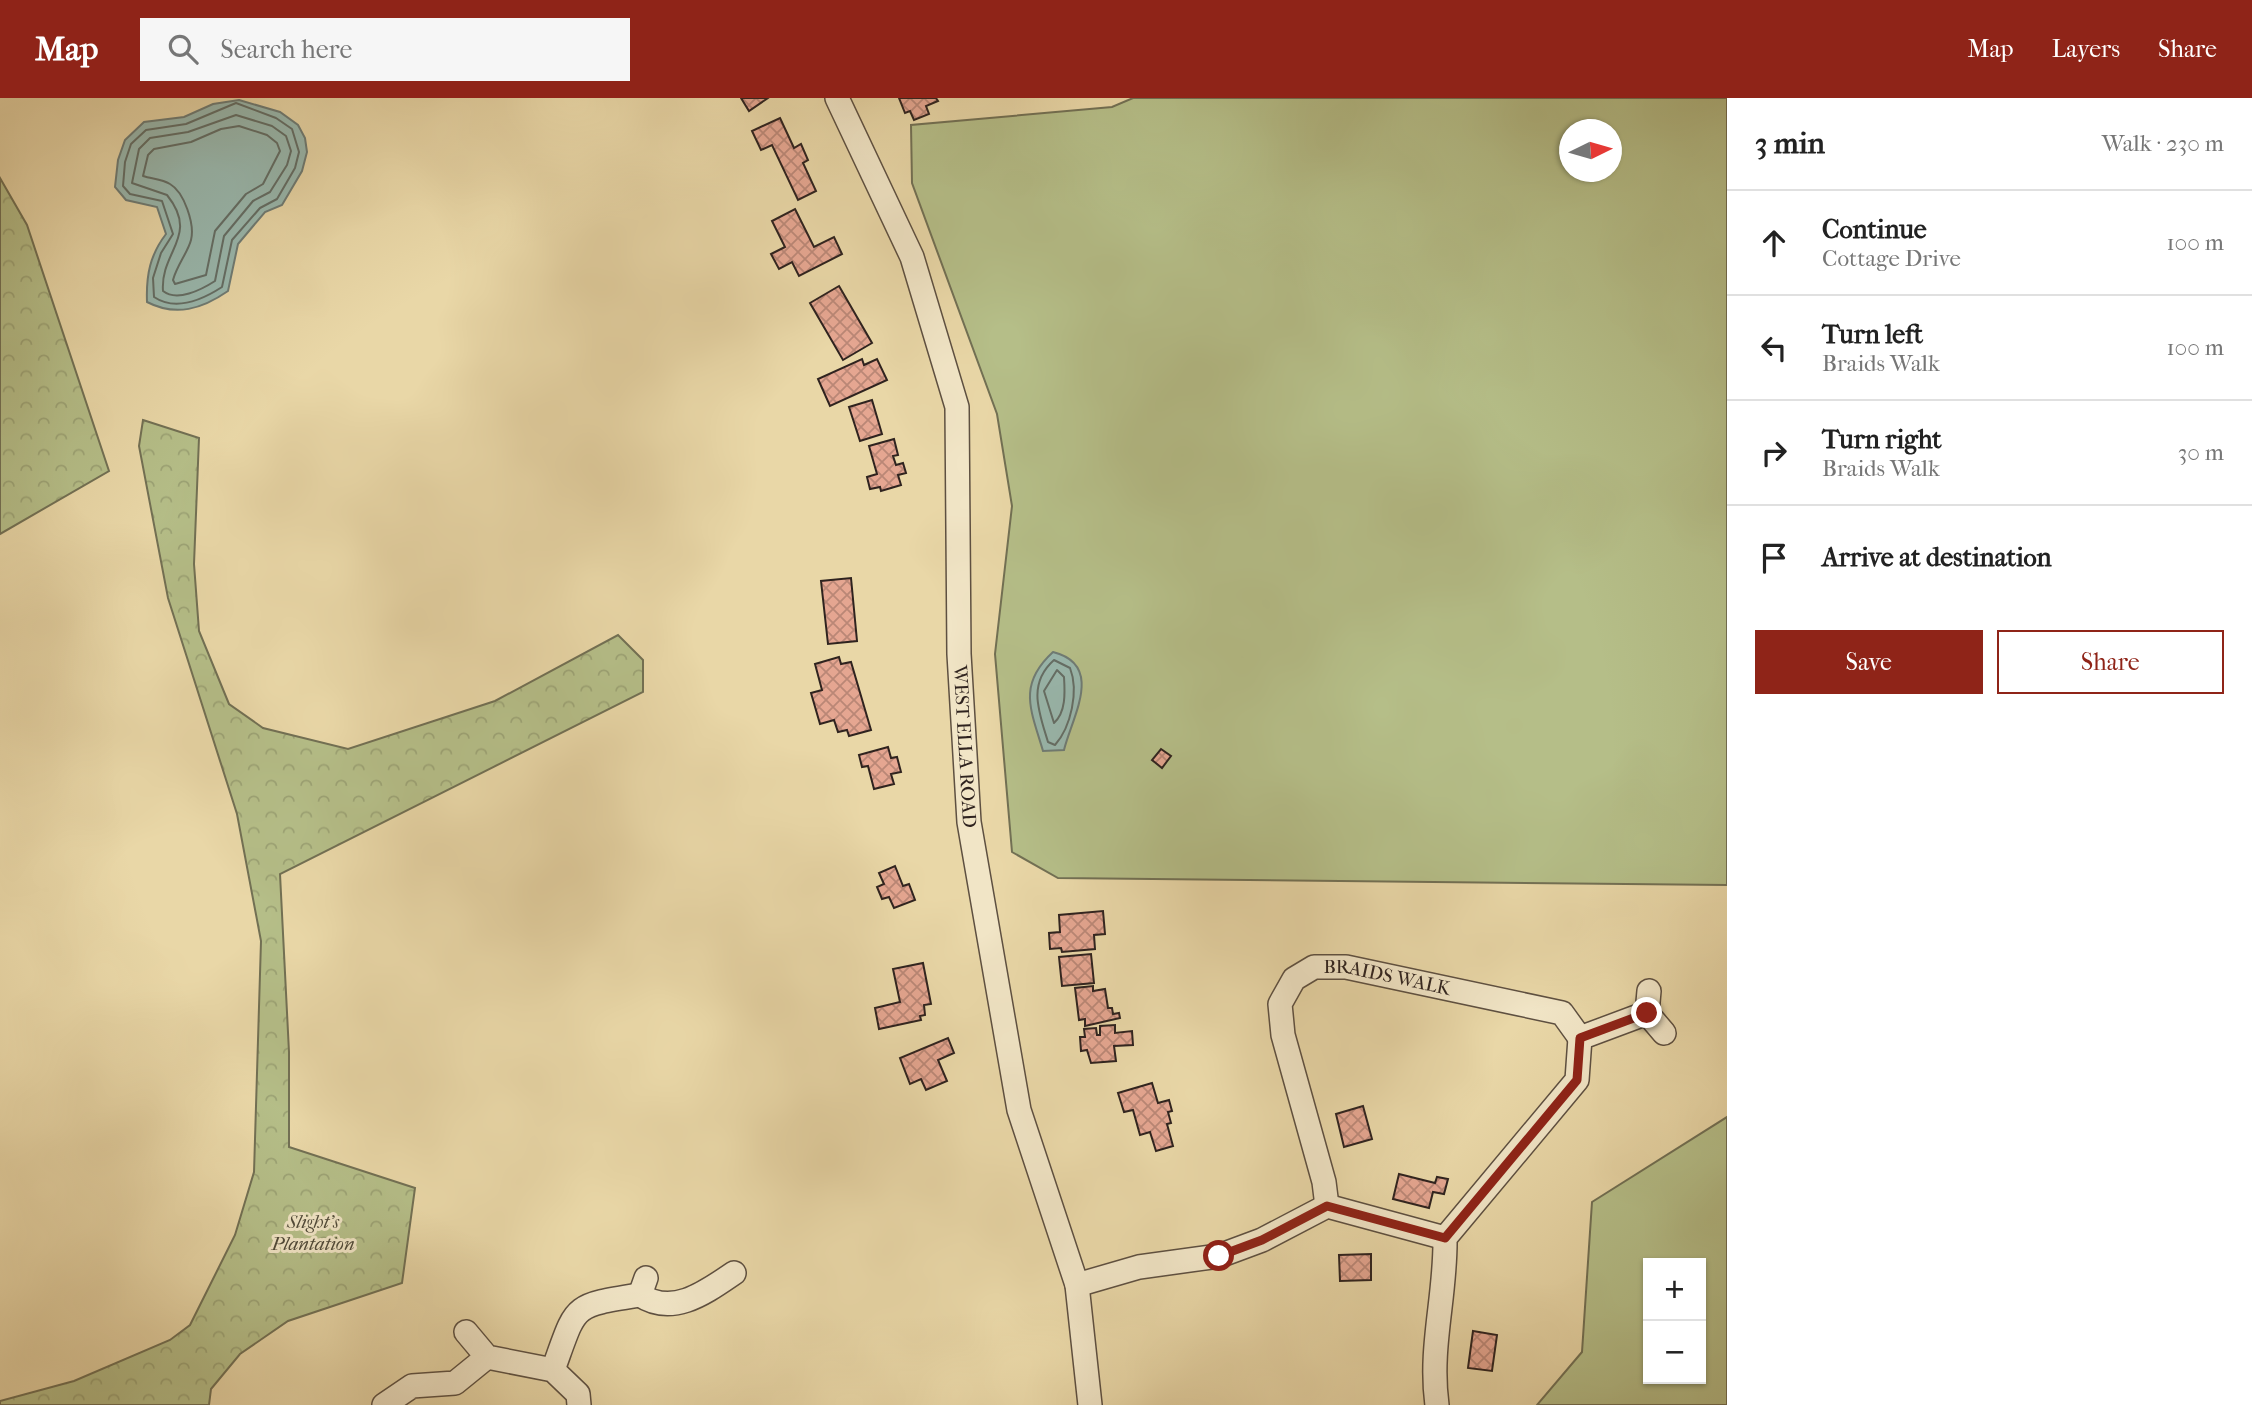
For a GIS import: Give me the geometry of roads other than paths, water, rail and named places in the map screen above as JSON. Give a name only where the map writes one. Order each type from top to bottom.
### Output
[{"type":"street","name":"WEST ELLA ROAD","points":[[837,98],[912,257],[957,407],[958,654],[968,822],[1019,1110],[1077,1284],[1090,1405]]},
{"type":"street","name":"BRAIDS WALK","points":[[1327,1206],[1324,1182],[1283,1035],[1280,1004],[1294,979],[1314,967],[1346,967],[1562,1013],[1580,1038]]},
{"type":"street","points":[[1437,1405],[1432,1371],[1437,1317],[1446,1278],[1445,1238],[1577,1080],[1580,1038],[1648,1002],[1664,1033]]},
{"type":"street","points":[[1077,1284],[1139,1267],[1219,1256],[1262,1240],[1327,1206],[1445,1238]]},
{"type":"street","points":[[553,1370],[573,1317],[590,1303],[647,1292],[692,1298],[734,1273]]},
{"type":"street","points":[[466,1332],[487,1357],[553,1370],[578,1394],[579,1405]]},
{"type":"street","points":[[384,1405],[412,1386],[455,1383],[487,1357]]},
{"type":"water","points":[[239,100],[280,112],[298,125],[305,138],[307,152],[302,171],[282,205],[265,212],[238,244],[228,291],[189,309],[158,307],[147,302],[147,283],[153,258],[166,234],[157,207],[126,200],[115,187],[118,160],[125,140],[144,122],[184,117],[213,104]]},
{"type":"water","points":[[1053,652],[1069,659],[1078,668],[1081,693],[1064,750],[1043,751],[1031,710],[1031,687],[1042,664]]},
{"type":"park label","name":"Slight's Plantation","points":[[313,1233]]}]
